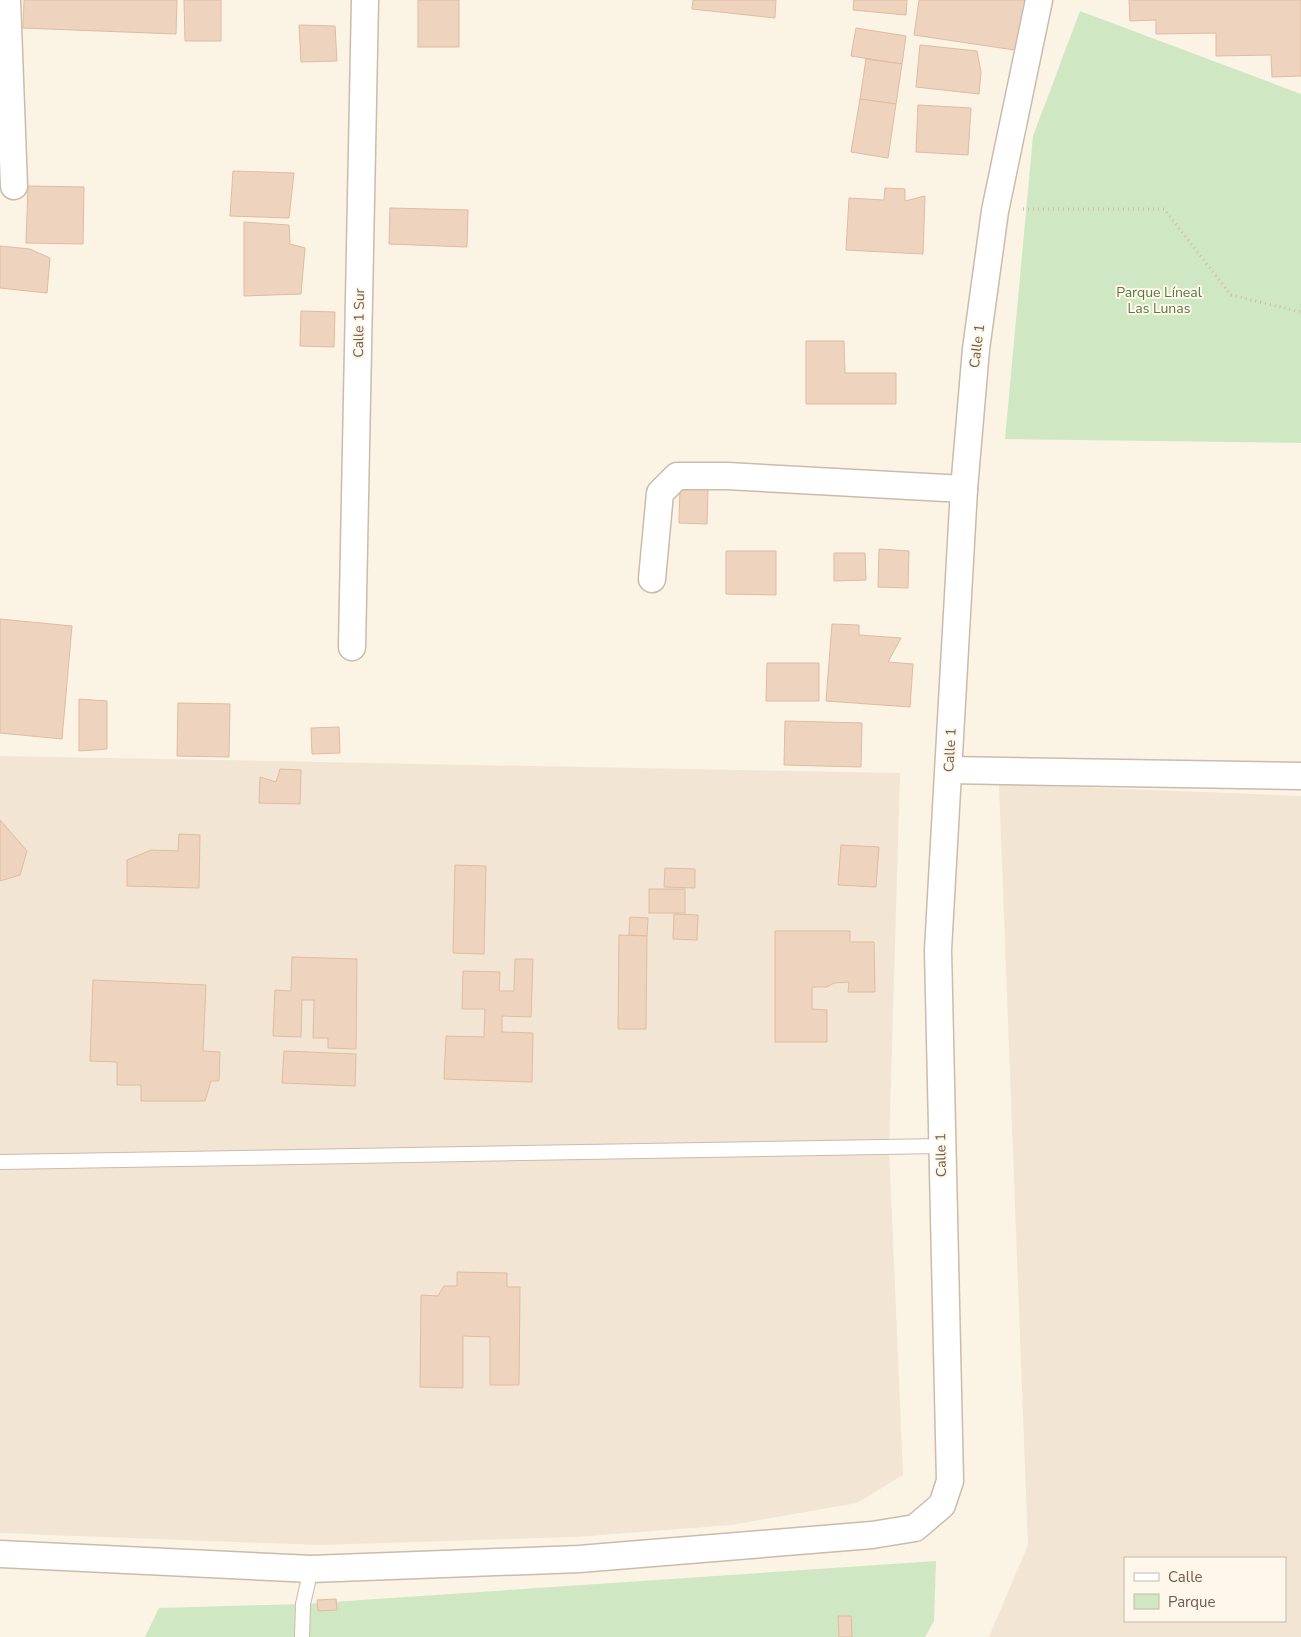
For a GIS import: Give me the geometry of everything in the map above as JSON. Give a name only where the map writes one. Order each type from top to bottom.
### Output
[{"type":"street","name":"Calle 1 Sur","points":[[352,647],[365,0]]},
{"type":"street","name":"Calle 1","points":[[311,1569],[578,1559],[872,1536],[915,1528],[942,1505],[950,1481],[938,950],[964,488],[976,349],[995,211],[1040,0]]},
{"type":"street","points":[[4,9],[14,186]]},
{"type":"street","points":[[652,579],[660,493],[677,476],[727,476],[964,488]]},
{"type":"street","points":[[949,770],[1301,776]]},
{"type":"street","points":[[0,1554],[311,1569]]},
{"type":"lane","points":[[0,1162],[941,1146]]},
{"type":"lane","points":[[302,1637],[303,1604],[311,1569]]},
{"type":"path","points":[[995,211],[1164,209],[1231,295],[1301,312]]},
{"type":"shaded area","points":[[0,756],[900,773],[889,1147],[903,1475],[857,1503],[731,1525],[574,1537],[319,1545],[0,1533]]},
{"type":"shaded area","points":[[999,784],[1301,796],[1301,1637],[989,1637],[1028,1545]]},
{"type":"green space","name":"Parque Líneal Las Lunas","points":[[1080,11],[1301,94],[1301,443],[1005,439],[1033,136]]},
{"type":"green space","points":[[936,1561],[934,1621],[925,1637],[145,1637],[159,1608],[303,1604]]},
{"type":"building","points":[[24,0],[177,0],[176,34],[23,28]]},
{"type":"building","points":[[184,0],[221,0],[221,41],[185,41]]},
{"type":"building","points":[[418,0],[459,0],[459,47],[418,47]]},
{"type":"building","points":[[693,0],[776,0],[775,18],[692,9]]},
{"type":"building","points":[[854,0],[907,0],[906,15],[853,10]]},
{"type":"building","points":[[919,0],[1028,0],[1021,51],[914,35]]},
{"type":"building","points":[[1129,0],[1301,0],[1301,76],[1272,77],[1271,55],[1216,56],[1216,33],[1156,34],[1156,20],[1130,21]]},
{"type":"building","points":[[299,25],[335,26],[337,61],[301,62]]},
{"type":"building","points":[[856,28],[906,36],[902,64],[851,56]]},
{"type":"building","points":[[920,45],[977,51],[981,72],[979,94],[916,87]]},
{"type":"building","points":[[866,59],[902,64],[896,104],[860,99]]},
{"type":"building","points":[[860,99],[896,104],[888,158],[851,152]]},
{"type":"building","points":[[918,105],[971,108],[968,155],[916,152]]},
{"type":"building","points":[[233,171],[294,173],[289,218],[230,216]]},
{"type":"building","points":[[28,186],[84,187],[83,244],[26,243]]},
{"type":"building","points":[[885,188],[905,189],[905,201],[925,196],[923,254],[846,250],[849,198],[884,200]]},
{"type":"building","points":[[390,208],[468,210],[467,247],[389,244]]},
{"type":"building","points":[[244,222],[289,225],[290,244],[305,248],[301,294],[244,296]]},
{"type":"building","points":[[0,246],[30,249],[50,258],[47,293],[0,288]]},
{"type":"building","points":[[301,311],[335,312],[334,347],[300,346]]},
{"type":"building","points":[[806,341],[844,341],[845,373],[896,373],[896,404],[806,404]]},
{"type":"building","points":[[680,487],[708,488],[707,524],[679,523]]},
{"type":"building","points":[[879,549],[909,551],[908,588],[878,587]]},
{"type":"building","points":[[726,551],[776,551],[776,595],[726,594]]},
{"type":"building","points":[[834,553],[865,553],[866,580],[834,581]]},
{"type":"building","points":[[0,619],[72,626],[62,739],[0,733]]},
{"type":"building","points":[[832,624],[859,625],[859,635],[901,638],[888,662],[913,664],[910,707],[826,701]]},
{"type":"building","points":[[767,663],[819,663],[819,701],[766,701]]},
{"type":"building","points":[[79,699],[107,701],[107,749],[79,751]]},
{"type":"building","points":[[178,703],[230,704],[229,757],[177,756]]},
{"type":"building","points":[[785,721],[862,723],[861,767],[784,765]]},
{"type":"building","points":[[339,727],[340,753],[312,754],[311,728]]},
{"type":"building","points":[[280,769],[301,770],[300,804],[259,803],[260,777],[276,782]]},
{"type":"building","points":[[0,820],[27,851],[20,875],[0,881]]},
{"type":"building","points":[[179,834],[200,835],[199,888],[127,886],[127,860],[151,850],[178,851]]},
{"type":"building","points":[[841,845],[879,847],[876,887],[838,885]]},
{"type":"building","points":[[455,865],[486,866],[484,954],[453,953]]},
{"type":"building","points":[[665,868],[695,869],[695,888],[664,887]]},
{"type":"building","points":[[649,889],[685,889],[685,913],[649,913]]},
{"type":"building","points":[[674,914],[698,915],[697,940],[673,939]]},
{"type":"building","points":[[630,917],[648,918],[647,936],[629,935]]},
{"type":"building","points":[[775,931],[850,931],[850,942],[874,942],[875,992],[848,992],[849,982],[834,983],[827,987],[812,987],[812,1009],[827,1010],[827,1042],[775,1042]]},
{"type":"building","points":[[619,935],[647,936],[646,1029],[618,1029]]},
{"type":"building","points":[[292,957],[357,959],[356,1049],[328,1048],[328,1038],[313,1038],[314,1000],[302,1000],[301,1037],[273,1036],[275,990],[291,991]]},
{"type":"building","points":[[515,959],[533,959],[531,1017],[502,1016],[502,1032],[533,1033],[532,1082],[444,1079],[446,1036],[484,1037],[485,1009],[462,1009],[463,971],[500,972],[499,991],[514,991]]},
{"type":"building","points":[[93,980],[206,985],[203,1051],[220,1052],[219,1081],[211,1081],[205,1101],[141,1101],[141,1085],[117,1085],[117,1062],[90,1061]]},
{"type":"building","points":[[284,1051],[356,1054],[355,1086],[282,1083]]},
{"type":"building","points":[[457,1272],[507,1273],[507,1287],[520,1287],[519,1385],[490,1385],[490,1337],[463,1336],[463,1388],[420,1387],[421,1295],[438,1296],[444,1286],[457,1286]]},
{"type":"building","points":[[336,1599],[337,1610],[318,1611],[317,1600]]},
{"type":"building","points":[[838,1616],[851,1616],[852,1637],[839,1637]]}]
